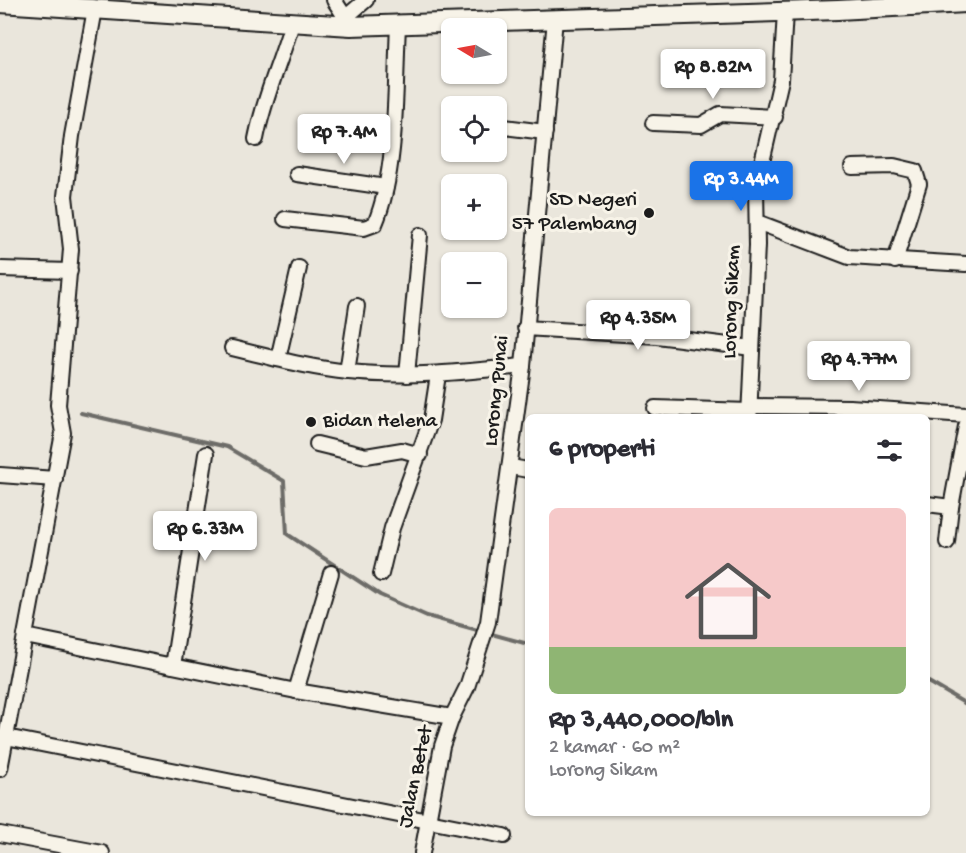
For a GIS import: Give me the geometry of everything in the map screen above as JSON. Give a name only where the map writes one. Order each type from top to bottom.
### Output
[{"type":"main road","points":[[0,3],[73,4],[95,9],[292,23],[349,21],[398,25],[785,12],[875,4],[966,3]]},
{"type":"street","points":[[334,0],[349,21],[366,0]]},
{"type":"street","points":[[0,769],[63,433],[58,405],[72,238],[65,208],[65,196],[72,136],[95,9]]},
{"type":"street","name":"Lorong Sikam","points":[[750,412],[758,173],[775,117],[781,80],[785,12]]},
{"type":"street","name":"Lorong Punai","points":[[483,644],[511,467],[523,366],[555,20]]},
{"type":"street","points":[[256,139],[266,93],[283,54],[292,23]]},
{"type":"street","points":[[285,219],[369,227],[377,221],[386,187],[392,139],[398,25]]},
{"type":"street","points":[[653,123],[701,125],[720,114],[775,117]]},
{"type":"street","points":[[507,127],[545,132]]},
{"type":"street","points":[[852,167],[894,166],[915,171],[918,177],[919,184],[895,261]]},
{"type":"street","points":[[297,174],[386,187]]},
{"type":"street","points":[[757,222],[849,257],[966,264]]},
{"type":"street","points":[[407,375],[420,235]]},
{"type":"street","points":[[278,359],[299,268]]},
{"type":"street","points":[[0,269],[70,271]]},
{"type":"street","points":[[347,372],[357,306]]},
{"type":"street","points":[[525,328],[657,336],[752,348]]},
{"type":"street","points":[[232,348],[347,372],[438,375],[523,366]]},
{"type":"street","points":[[381,574],[392,528],[420,456],[431,420],[438,375]]},
{"type":"street","points":[[655,408],[750,412],[850,407],[966,415]]},
{"type":"street","points":[[947,542],[966,426]]},
{"type":"street","points":[[317,444],[366,456],[402,450],[420,456]]},
{"type":"street","points":[[173,666],[206,454]]},
{"type":"street","points":[[511,467],[525,469]]},
{"type":"street","points":[[0,475],[55,479]]},
{"type":"street","points":[[930,504],[951,507]]},
{"type":"street","points":[[296,691],[331,573]]},
{"type":"street","points":[[25,636],[296,691],[452,717]]},
{"type":"street","name":"Jalan Betet","points":[[422,853],[442,746],[483,644]]},
{"type":"street","points":[[6,737],[428,819],[504,836]]},
{"type":"street","points":[[0,834],[102,853]]},
{"type":"waterway","points":[[81,413],[227,447],[284,481],[287,534],[380,595],[427,616],[481,631]]},
{"type":"waterway","points":[[488,633],[525,643]]},
{"type":"waterway","points":[[930,683],[966,704]]},
{"type":"place","name":"SD Negeri 57 Palembang","points":[[649,213]]},
{"type":"place","name":"Bidan Helena","points":[[311,422]]}]
